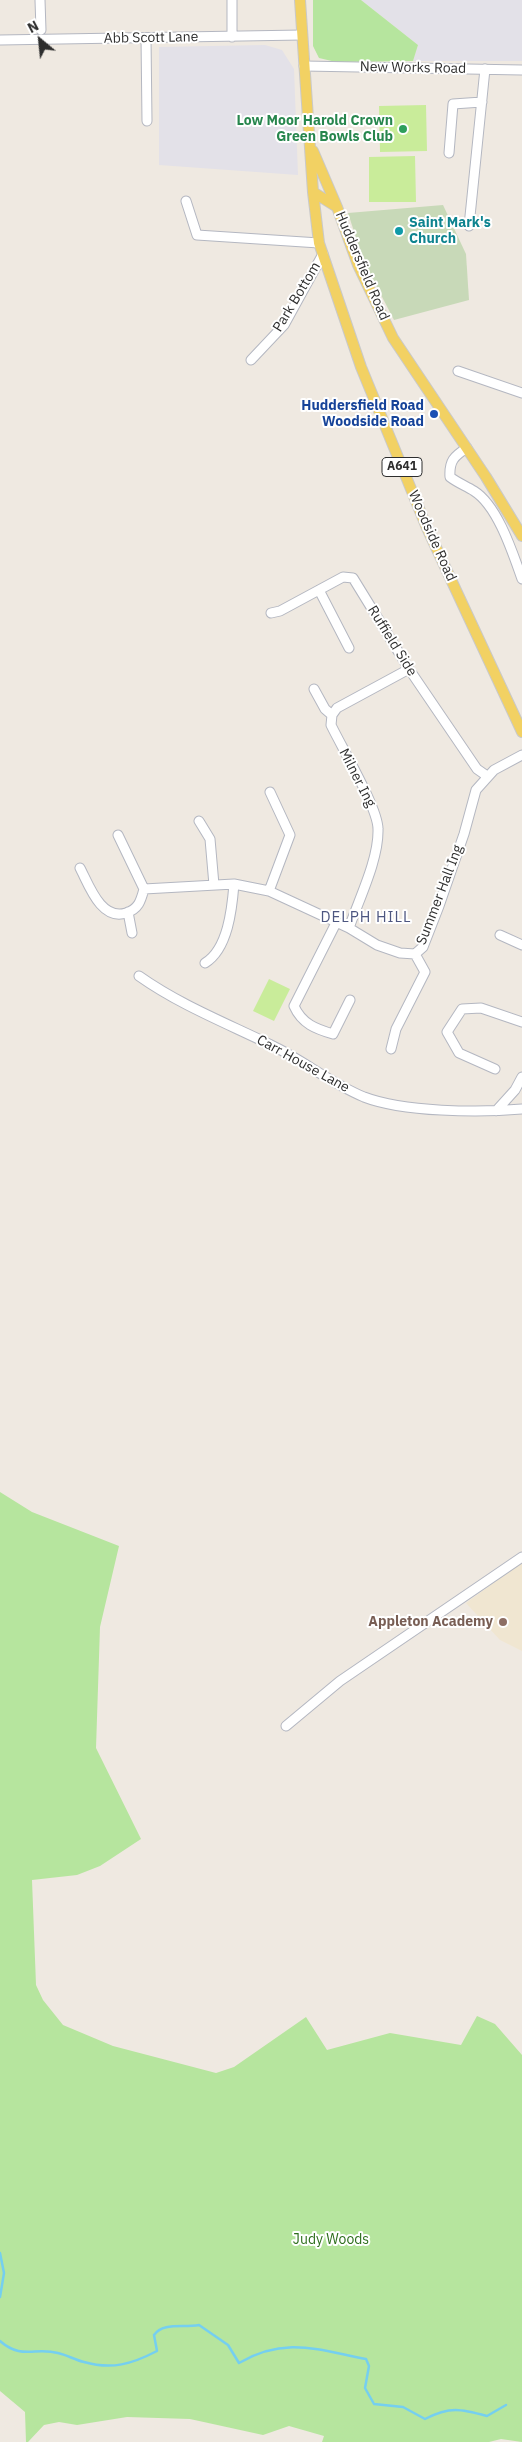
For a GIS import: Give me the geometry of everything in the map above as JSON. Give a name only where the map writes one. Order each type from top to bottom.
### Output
[{"type":"main road","name":"A641","points":[[300,0],[313,192]]},
{"type":"main road","points":[[309,140],[337,206]]},
{"type":"main road","name":"Huddersfield Road","points":[[313,192],[337,206],[358,265],[393,338],[467,448],[522,536]]},
{"type":"main road","name":"Woodside Road","points":[[313,192],[319,243],[361,367],[420,510],[522,732]]},
{"type":"street","points":[[40,0],[41,30]]},
{"type":"street","points":[[232,0],[232,36]]},
{"type":"street","name":"Abb Scott Lane","points":[[0,40],[302,35]]},
{"type":"street","points":[[146,38],[147,121]]},
{"type":"street","name":"New Works Road","points":[[304,66],[522,70]]},
{"type":"street","points":[[469,226],[484,69]]},
{"type":"street","points":[[449,153],[453,104],[482,102]]},
{"type":"street","points":[[186,201],[197,235],[319,243]]},
{"type":"street","name":"Park Bottom","points":[[251,360],[284,325],[323,254]]},
{"type":"street","points":[[458,371],[522,393]]},
{"type":"street","points":[[467,448],[454,456],[450,465],[450,477],[475,491],[493,513],[510,543],[522,579]]},
{"type":"street","name":"Ruffield Side","points":[[271,613],[280,612],[343,577],[353,578],[409,669],[477,769],[487,776]]},
{"type":"street","points":[[319,590],[349,648]]},
{"type":"street","points":[[314,689],[325,709],[332,715],[337,708],[409,669]]},
{"type":"street","name":"Milner Ing","points":[[332,715],[331,725],[373,810],[378,829],[369,872],[349,928]]},
{"type":"street","name":"Summer Hall Ing","points":[[144,889],[234,884],[269,891],[349,928],[377,945],[400,953],[415,954],[423,947],[464,834],[476,790],[487,776],[502,764],[522,755]]},
{"type":"street","points":[[269,891],[290,835],[270,792]]},
{"type":"street","points":[[199,821],[210,839],[214,885]]},
{"type":"street","points":[[80,868],[102,906],[116,914],[128,912],[140,904],[144,889],[118,835]]},
{"type":"street","points":[[205,963],[214,957],[229,921],[234,884]]},
{"type":"street","points":[[128,912],[132,933]]},
{"type":"street","points":[[336,923],[294,1006],[298,1015],[311,1027],[333,1034],[350,1000]]},
{"type":"street","points":[[500,935],[522,945]]},
{"type":"street","points":[[391,1050],[396,1029],[425,972],[415,954]]},
{"type":"street","name":"Carr House Lane","points":[[140,976],[164,994],[274,1046],[320,1076],[364,1097],[409,1107],[496,1111],[522,1109]]},
{"type":"street","points":[[495,1070],[458,1053],[446,1032],[462,1009],[481,1008],[522,1022]]},
{"type":"street","points":[[496,1111],[515,1090],[522,1077]]},
{"type":"street","points":[[286,1726],[340,1680],[522,1557]]},
{"type":"shaded area","points":[[361,0],[522,0],[522,61],[413,61],[418,45]]},
{"type":"shaded area","points":[[265,45],[282,50],[294,69],[298,175],[159,165],[159,47]]},
{"type":"shaded area","name":"Appleton Academy","points":[[522,1562],[522,1651],[500,1640],[466,1603]]},
{"type":"green space","points":[[313,0],[361,0],[418,45],[413,61],[336,62],[319,58],[313,46]]},
{"type":"green space","name":"Low Moor Harold Crown Green Bowls Club","points":[[426,105],[427,151],[380,152],[379,106]]},
{"type":"green space","name":"Low Moor Harold Crown Green Bowls Club","points":[[415,156],[416,202],[369,202],[369,157]]},
{"type":"green space","points":[[443,205],[466,254],[469,300],[394,320],[364,262],[348,213]]},
{"type":"green space","points":[[269,979],[290,989],[274,1021],[253,1011]]},
{"type":"green space","name":"Judy Woods","points":[[0,1492],[32,1512],[119,1546],[100,1627],[96,1748],[141,1839],[100,1866],[77,1875],[32,1880],[36,1985],[43,2000],[63,2025],[113,2046],[216,2073],[234,2067],[306,2017],[327,2050],[390,2033],[461,2045],[477,2016],[495,2024],[522,2055],[522,2442],[501,2439],[489,2442],[322,2442],[324,2436],[289,2426],[263,2435],[190,2419],[127,2417],[77,2425],[59,2422],[44,2425],[26,2442],[25,2412],[0,2391]]},
{"type":"waterway","points":[[0,2253],[4,2273],[0,2297]]},
{"type":"waterway","points":[[0,2341],[8,2347],[22,2352],[50,2352],[94,2364],[113,2365],[130,2362],[157,2351],[154,2335],[163,2328],[199,2325],[228,2345],[239,2363],[256,2355],[287,2347],[317,2349],[366,2359],[369,2366],[365,2388],[374,2404],[403,2407],[425,2419],[449,2410],[487,2416],[506,2405]]},
{"type":"place","name":"Low Moor Harold Crown Green Bowls Club","points":[[403,129]]},
{"type":"place","name":"Saint Mark's Church","points":[[399,231]]},
{"type":"place","name":"Huddersfield Road Woodside Road","points":[[434,414]]},
{"type":"place","name":"Appleton Academy","points":[[503,1622]]},
{"type":"district","name":"DELPH HILL","points":[[366,918]]}]
